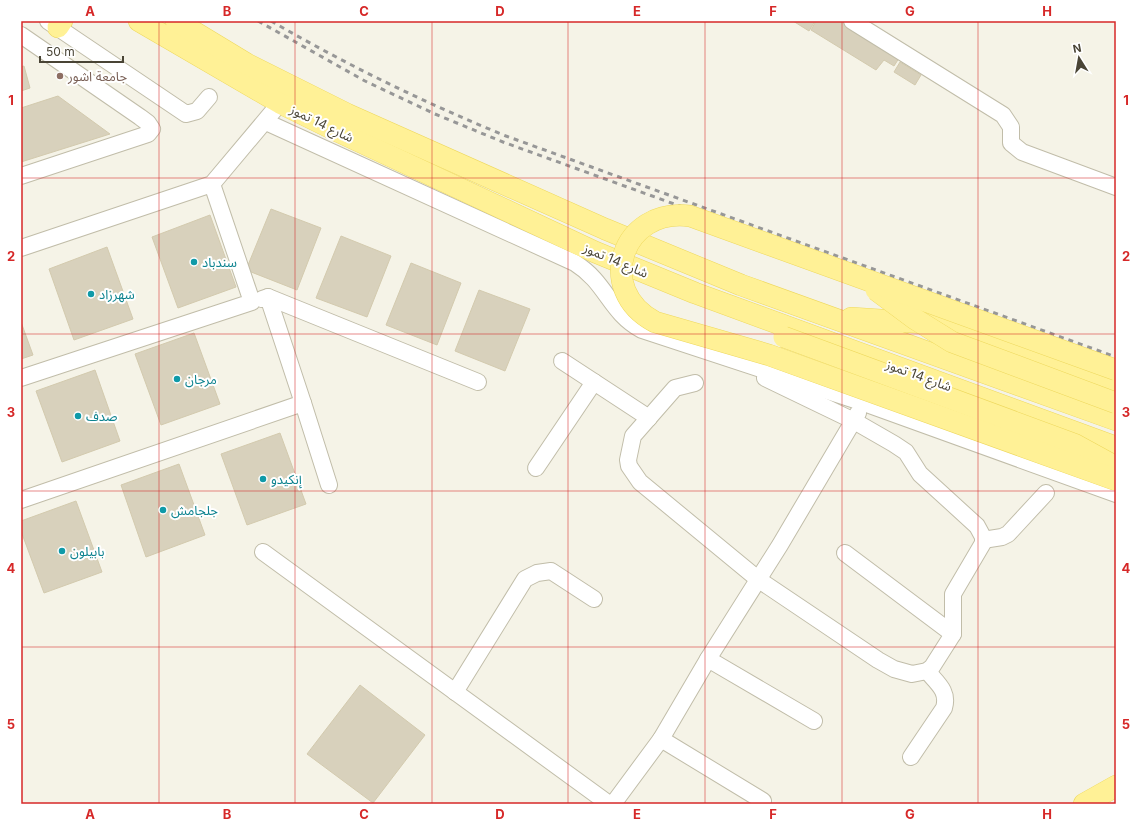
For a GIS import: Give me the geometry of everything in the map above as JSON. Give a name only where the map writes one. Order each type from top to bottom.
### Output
[{"type":"main road","name":"شارع 14 تموز","points":[[139,21],[280,103],[414,168],[595,252],[695,292],[1116,447]]},
{"type":"main road","name":"شارع 14 تموز","points":[[176,21],[247,64],[347,114],[605,229],[741,285],[1116,420]]},
{"type":"main road","points":[[1116,370],[690,216],[668,216],[658,218],[643,227],[632,238],[622,259],[622,281],[630,301],[646,317],[689,333],[769,355],[1116,480]]},
{"type":"main road","points":[[833,267],[861,280],[914,319],[952,342],[1116,403]]},
{"type":"main road","points":[[695,292],[729,307],[784,337],[1074,444],[1116,465]]},
{"type":"main road","points":[[807,309],[838,316],[926,323],[951,328],[980,336],[1116,386]]},
{"type":"main road","points":[[689,333],[778,348],[1051,446],[1080,456],[1116,465]]},
{"type":"main road","points":[[1084,804],[1116,786]]},
{"type":"street","points":[[852,21],[1003,115],[1011,127],[1011,143],[1022,152],[1116,186]]},
{"type":"street","points":[[56,23],[186,114],[197,111],[209,97]]},
{"type":"street","points":[[21,176],[148,134],[152,129],[140,117],[23,39]]},
{"type":"street","points":[[21,248],[212,184],[266,122],[280,103]]},
{"type":"street","points":[[266,122],[576,263],[595,277],[619,313],[642,330],[864,403],[1116,494]]},
{"type":"street","points":[[212,184],[252,302]]},
{"type":"street","points":[[268,297],[329,485]]},
{"type":"street","points":[[21,378],[268,297],[478,382]]},
{"type":"street","points":[[562,361],[649,418]]},
{"type":"street","points":[[695,383],[675,388],[633,436],[628,460],[633,472],[640,482],[759,580],[878,660],[904,673],[918,674],[927,671],[932,667],[953,634],[953,594],[982,545],[983,540],[977,526],[920,474],[906,452],[854,421],[757,375]]},
{"type":"street","points":[[536,468],[594,382]]},
{"type":"street","points":[[21,500],[303,403]]},
{"type":"street","points":[[613,804],[661,739],[708,659],[759,580],[864,403]]},
{"type":"street","points":[[983,540],[1008,534],[1046,493]]},
{"type":"street","points":[[263,552],[609,804]]},
{"type":"street","points":[[844,553],[953,634]]},
{"type":"street","points":[[455,692],[525,579],[537,573],[551,571],[594,599]]},
{"type":"street","points":[[708,659],[814,722]]},
{"type":"street","points":[[911,757],[944,708],[946,700],[944,692],[927,671]]},
{"type":"street","points":[[661,739],[763,801]]},
{"type":"building","points":[[793,21],[815,21],[809,31]]},
{"type":"building","points":[[816,21],[846,21],[901,55],[894,66],[884,60],[876,70],[811,30]]},
{"type":"building","points":[[900,62],[921,75],[915,85],[894,72]]},
{"type":"building","points":[[24,66],[30,88],[21,91],[21,67]]},
{"type":"building","points":[[58,96],[110,134],[21,162],[21,108]]},
{"type":"building","points":[[271,209],[321,228],[297,290],[246,270]]},
{"type":"building","name":"سندباد","points":[[210,215],[236,287],[178,308],[152,237]]},
{"type":"building","points":[[341,236],[391,256],[367,317],[316,298]]},
{"type":"building","name":"شهرزاد","points":[[107,247],[133,319],[74,340],[49,269]]},
{"type":"building","points":[[411,263],[461,283],[437,345],[386,325]]},
{"type":"building","points":[[479,290],[530,309],[505,371],[455,351]]},
{"type":"building","points":[[21,322],[33,355],[21,359]]},
{"type":"building","name":"مرجان","points":[[194,333],[220,404],[161,425],[135,354]]},
{"type":"building","name":"صدف","points":[[95,370],[120,441],[62,462],[36,391]]},
{"type":"building","name":"إنكيدو","points":[[280,433],[306,504],[247,525],[221,454]]},
{"type":"building","name":"جلجامش","points":[[179,464],[205,535],[146,557],[121,485]]},
{"type":"building","name":"بابيلون","points":[[76,501],[102,572],[44,593],[21,531],[21,521]]},
{"type":"building","points":[[360,685],[425,735],[373,803],[307,754]]},
{"type":"railway","points":[[258,21],[365,81],[435,114],[503,142],[1116,364]]},
{"type":"railway","points":[[271,21],[387,83],[506,136],[1116,357]]},
{"type":"place","name":"جامعة اشور","points":[[60,76]]},
{"type":"place","name":"سندباد","points":[[194,262]]},
{"type":"place","name":"شهرزاد","points":[[91,294]]},
{"type":"place","name":"مرجان","points":[[177,379]]},
{"type":"place","name":"صدف","points":[[78,416]]},
{"type":"place","name":"إنكيدو","points":[[263,479]]},
{"type":"place","name":"جلجامش","points":[[163,510]]},
{"type":"place","name":"بابيلون","points":[[62,551]]}]
